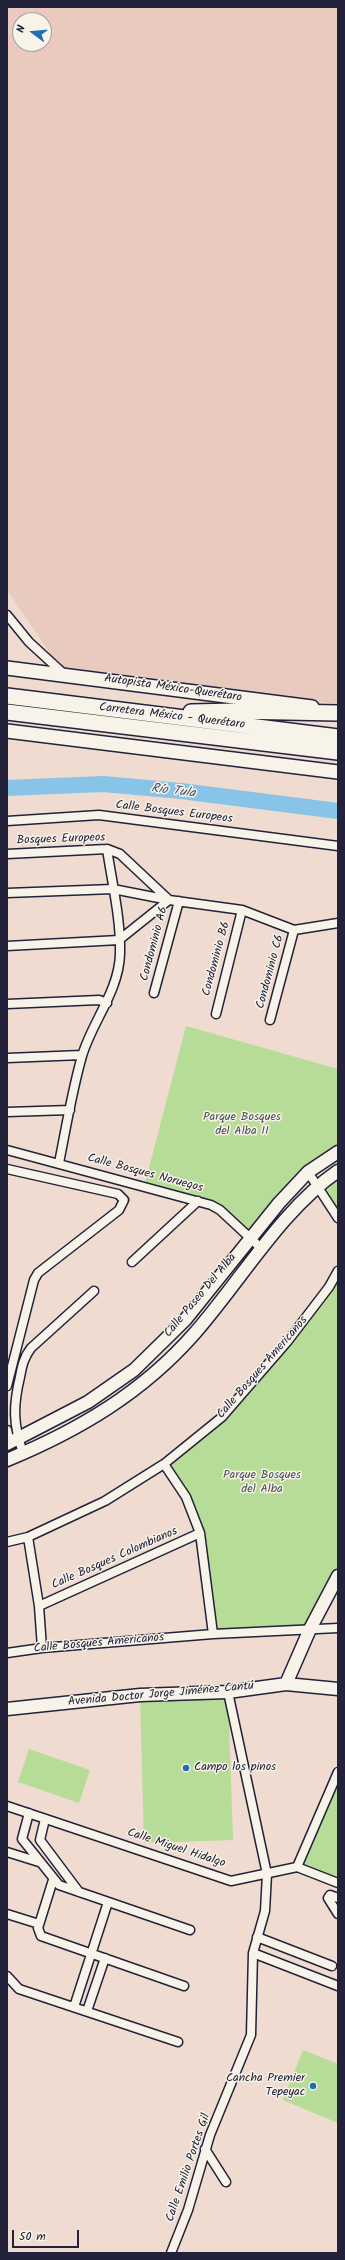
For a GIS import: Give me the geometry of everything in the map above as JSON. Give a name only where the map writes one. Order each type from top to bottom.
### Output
[{"type":"highway","name":"Carretera México - Querétaro","points":[[7,696],[338,737]]},
{"type":"highway","points":[[157,715],[216,711],[338,713]]},
{"type":"highway","name":"Carretera México - Querétaro","points":[[7,712],[338,752]]},
{"type":"main road","name":"Autopista México-Querétaro","points":[[7,668],[65,674],[338,710]]},
{"type":"main road","points":[[7,731],[338,772]]},
{"type":"street","points":[[7,615],[29,642],[65,674]]},
{"type":"street","name":"Calle Bosques Europeos","points":[[7,821],[99,815],[338,846]]},
{"type":"street","points":[[59,1163],[82,1055],[107,1003],[117,971],[120,955],[107,848]]},
{"type":"street","name":"Bosques Europeos","points":[[7,854],[107,848],[120,854],[169,900]]},
{"type":"street","points":[[7,893],[113,888],[169,900],[242,910],[294,930],[338,923]]},
{"type":"street","points":[[7,946],[119,940],[169,900]]},
{"type":"street","name":"Condominio A6","points":[[154,992],[179,901]]},
{"type":"street","name":"Condominio B6","points":[[216,1014],[242,910]]},
{"type":"street","name":"Condominio C6","points":[[270,1020],[294,930]]},
{"type":"street","points":[[7,1004],[98,1000],[107,1003]]},
{"type":"street","points":[[7,1058],[82,1055]]},
{"type":"street","points":[[7,1112],[70,1110]]},
{"type":"street","name":"Calle Bosques Noruegos","points":[[7,1150],[198,1201],[220,1210],[262,1250]]},
{"type":"street","name":"Calle Paseo Del Alba","points":[[12,1442],[88,1402],[134,1370],[185,1320],[250,1238],[308,1172],[338,1152]]},
{"type":"street","points":[[7,1170],[118,1194],[124,1200],[119,1210],[38,1273],[34,1280],[7,1386]]},
{"type":"street","name":"Calle Paseo Del Alba","points":[[7,1460],[51,1441],[86,1423],[120,1401],[154,1375],[194,1334],[262,1250],[318,1185],[338,1171]]},
{"type":"street","points":[[308,1172],[318,1185],[338,1218]]},
{"type":"street","points":[[132,1262],[198,1201]]},
{"type":"street","name":"Calle Bosques Americanos","points":[[7,1542],[28,1537],[105,1501],[164,1464],[222,1418],[288,1342],[329,1287],[338,1271]]},
{"type":"street","points":[[12,1442],[13,1410],[24,1356],[94,1292]]},
{"type":"street","points":[[7,1430],[12,1442],[23,1453]]},
{"type":"street","points":[[164,1464],[186,1497],[200,1533],[213,1634]]},
{"type":"street","name":"Calle Bosques Colombianos","points":[[39,1606],[200,1533]]},
{"type":"street","points":[[28,1537],[39,1606],[42,1648]]},
{"type":"street","points":[[286,1684],[310,1628],[335,1591],[338,1576]]},
{"type":"street","name":"Calle Bosques Americanos","points":[[7,1653],[42,1648],[213,1634],[310,1628],[338,1628]]},
{"type":"street","name":"Avenida Doctor Jorge Jiménez Cantú","points":[[7,1709],[140,1695],[228,1692],[286,1684],[338,1689]]},
{"type":"street","name":"Calle Emilio Portes Gil","points":[[171,2253],[188,2210],[205,2149],[251,2035],[253,1952],[265,1911],[267,1874],[228,1692]]},
{"type":"street","points":[[338,1772],[297,1867],[338,1883]]},
{"type":"street","name":"Calle Miguel Hidalgo","points":[[7,1806],[231,1881],[297,1867]]},
{"type":"street","points":[[29,1813],[22,1839],[58,1885],[190,1930]]},
{"type":"street","points":[[45,1819],[40,1840],[80,1892]]},
{"type":"street","points":[[7,1852],[39,1862]]},
{"type":"street","points":[[53,1880],[39,1928],[41,1936],[184,1986]]},
{"type":"street","points":[[338,1898],[330,1895],[328,1898],[338,1914]]},
{"type":"street","points":[[74,2007],[108,1902]]},
{"type":"street","points":[[7,1914],[39,1928]]},
{"type":"street","points":[[257,1937],[332,1966]]},
{"type":"street","points":[[253,1952],[338,1986]]},
{"type":"street","points":[[87,2011],[105,1958]]},
{"type":"street","points":[[7,1976],[19,1989],[178,2042]]},
{"type":"street","points":[[205,2149],[226,2182]]},
{"type":"shaded area","points":[[7,7],[338,7],[338,704],[171,684],[65,675],[7,590]]},
{"type":"green space","name":"Parque Bosques del Alba II","points":[[186,1026],[338,1069],[338,1152],[308,1172],[250,1238],[220,1210],[144,1187]]},
{"type":"green space","points":[[338,1171],[338,1218],[318,1185]]},
{"type":"green space","name":"Parque Bosques del Alba","points":[[338,1271],[338,1576],[310,1629],[213,1634],[200,1533],[164,1464],[222,1417],[287,1342]]},
{"type":"green space","name":"Campo los pinos","points":[[228,1692],[233,1840],[144,1843],[140,1695]]},
{"type":"green space","points":[[29,1749],[90,1770],[79,1803],[18,1782]]},
{"type":"green space","points":[[338,1776],[338,1883],[297,1867]]},
{"type":"green space","name":"Cancha Premier Tepeyac","points":[[303,2050],[338,2064],[338,2123],[283,2100]]},
{"type":"waterway","name":"Río Tula","points":[[7,788],[103,784],[181,791],[338,811]]},
{"type":"place","name":"Campo los pinos","points":[[186,1768]]},
{"type":"place","name":"Cancha Premier Tepeyac","points":[[313,2086]]}]
